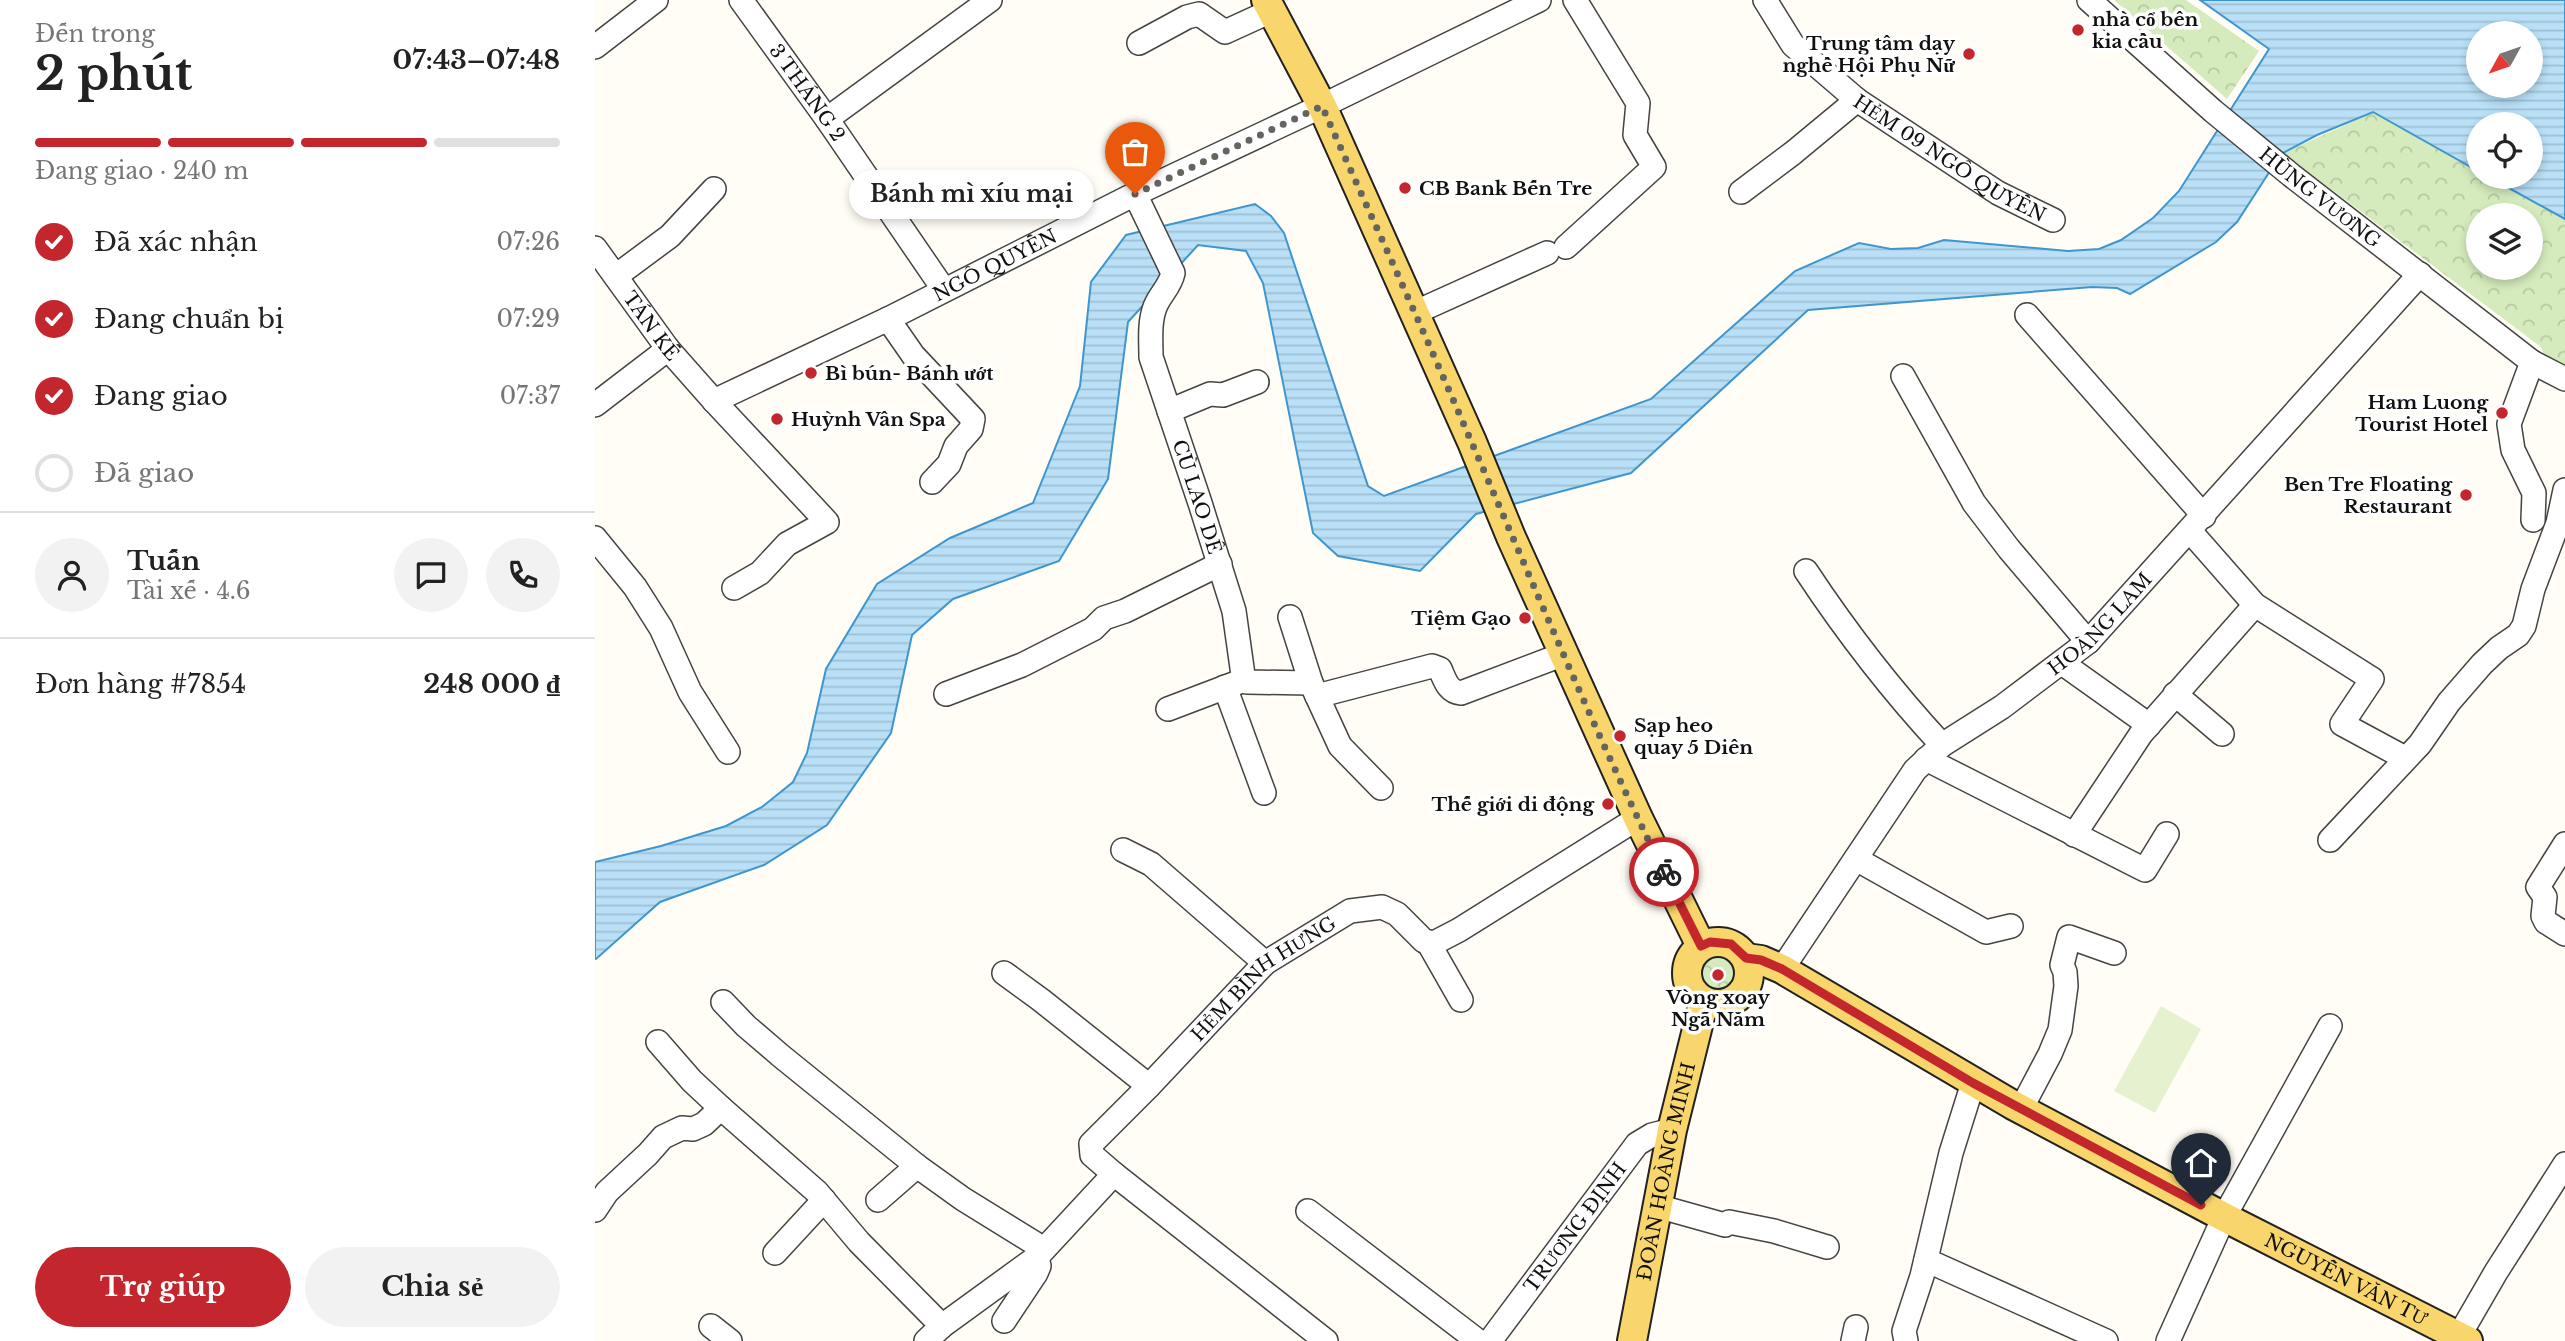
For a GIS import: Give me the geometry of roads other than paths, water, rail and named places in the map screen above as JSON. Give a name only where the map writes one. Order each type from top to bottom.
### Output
[{"type":"main road","points":[[1268,5],[1322,106],[1472,442],[1511,537],[1638,818],[1701,946]]},
{"type":"main road","points":[[1710,942],[1731,944],[1746,958],[1749,977],[1741,995],[1724,1003],[1705,1001],[1690,985],[1688,963],[1701,946],[1710,942]]},
{"type":"main road","name":"NGUYỄN VĂN TƯ","points":[[1746,958],[1761,960],[1782,969],[2021,1109],[2224,1217],[2464,1338]]},
{"type":"main road","name":"ĐOÀN HOÀNG MINH","points":[[1632,1341],[1672,1130],[1705,1001]]},
{"type":"street","points":[[595,47],[656,0]]},
{"type":"street","name":"3 THÁNG 2","points":[[741,0],[827,119],[944,290]]},
{"type":"street","points":[[827,119],[990,0]]},
{"type":"street","name":"NGÔ QUYỀN","points":[[714,401],[888,319],[1135,194],[1539,0]]},
{"type":"street","points":[[1414,313],[1556,250],[1654,167],[1635,135],[1638,103],[1575,0]]},
{"type":"street","name":"HẺM 09 NGÔ QUYỀN","points":[[1765,0],[1793,46],[1857,100],[1998,193],[2053,220]]},
{"type":"street","name":"HÙNG VƯƠNG","points":[[2089,0],[2213,111],[2291,175],[2532,362],[2565,379]]},
{"type":"street","points":[[1139,43],[1187,16],[1199,14],[1225,32],[1268,5]]},
{"type":"street","points":[[1741,192],[1857,100]]},
{"type":"street","points":[[616,276],[670,236],[714,188]]},
{"type":"street","name":"CÙ LAO DÊ","points":[[1135,194],[1173,273],[1171,284],[1154,310],[1150,330],[1151,357],[1234,611],[1235,683],[1254,772],[1264,793]]},
{"type":"street","name":"TÁN KẾ","points":[[595,247],[668,349],[827,522],[787,544],[760,573],[734,588]]},
{"type":"street","name":"HOÀNG LAM","points":[[1782,969],[1915,770],[1934,752],[2002,707],[2088,642],[2420,274]]},
{"type":"street","points":[[2027,316],[2197,523],[2255,605],[2372,679],[2342,724],[2405,758]]},
{"type":"street","points":[[888,319],[913,355],[973,419],[971,429],[956,446],[949,464],[932,482]]},
{"type":"street","points":[[595,405],[668,349]]},
{"type":"street","points":[[2532,362],[2509,424],[2513,450],[2534,493],[2533,520]]},
{"type":"street","points":[[1903,376],[1974,503],[2009,549],[2088,642]]},
{"type":"street","points":[[1169,411],[1210,394],[1223,395],[1257,382]]},
{"type":"street","points":[[2330,841],[2405,758],[2482,664],[2518,635],[2558,523],[2565,490]]},
{"type":"street","points":[[595,538],[635,587],[654,618],[690,692],[728,752]]},
{"type":"street","points":[[946,694],[1022,665],[1085,634],[1104,618],[1125,611],[1220,564]]},
{"type":"street","points":[[1806,571],[1850,636],[1897,696],[1934,752],[2074,835],[2145,870],[2167,834]]},
{"type":"street","points":[[2074,835],[2149,724],[2255,605]]},
{"type":"street","points":[[1290,617],[1314,690],[1340,746],[1381,788]]},
{"type":"street","points":[[1168,709],[1235,683],[1314,690],[1432,666],[1440,669],[1449,688],[1461,693],[1564,654]]},
{"type":"street","points":[[2062,663],[2149,724]]},
{"type":"street","points":[[2175,694],[2221,734]]},
{"type":"street","points":[[1428,942],[1434,943],[1459,930],[1638,818]]},
{"type":"street","points":[[2565,844],[2538,887],[2545,897],[2543,916],[2546,922],[2565,934]]},
{"type":"street","points":[[1123,850],[1141,857],[1160,871],[1265,963]]},
{"type":"street","points":[[1856,859],[1986,932],[2011,926]]},
{"type":"street","name":"HẺM BÌNH HƯNG","points":[[1114,1174],[1091,1155],[1091,1144],[1265,963],[1350,911],[1382,907],[1397,914],[1410,930],[1428,942]]},
{"type":"street","points":[[2021,1109],[2060,1030],[2066,986],[2062,965],[2069,937],[2114,953]]},
{"type":"street","points":[[1428,942],[1461,1000]]},
{"type":"street","points":[[1003,973],[1149,1086]]},
{"type":"street","points":[[723,1002],[773,1049],[917,1166],[1040,1253]]},
{"type":"street","points":[[2168,1341],[2224,1217],[2330,1026]]},
{"type":"street","points":[[658,1042],[692,1081],[784,1161],[824,1200],[934,1334],[1040,1253],[1114,1174],[1326,1341]]},
{"type":"street","points":[[1906,1341],[1904,1331],[1926,1261],[1951,1153],[1973,1083]]},
{"type":"street","points":[[595,1210],[607,1192],[663,1137],[703,1124],[721,1108]]},
{"type":"street","name":"TRƯƠNG ĐỊNH","points":[[1490,1341],[1637,1144],[1652,1135],[1672,1130]]},
{"type":"street","points":[[2464,1338],[2496,1272],[2565,1164]]},
{"type":"street","points":[[878,1200],[917,1166]]},
{"type":"street","points":[[775,1253],[824,1200]]},
{"type":"street","points":[[1657,1206],[1725,1225],[1730,1222],[1774,1231],[1827,1247]]},
{"type":"street","points":[[1308,1211],[1478,1341]]},
{"type":"street","points":[[1005,1321],[1036,1273],[1040,1253]]},
{"type":"street","points":[[1926,1261],[2106,1341]]},
{"type":"street","points":[[711,1326],[730,1341]]},
{"type":"water","points":[[2200,0],[2565,0],[2565,219],[2543,207],[2543,203],[2536,203],[2511,189],[2543,189],[2543,112],[2466,112],[2466,164],[2373,112],[2317,135],[2281,154],[2237,222],[2216,242],[2130,294],[2117,288],[2092,287],[1808,310],[1631,473],[1476,514],[1420,571],[1338,556],[1313,533],[1263,283],[1246,251],[1198,245],[1128,322],[1108,479],[1059,561],[953,599],[912,635],[891,733],[827,825],[764,865],[660,902],[595,958],[595,862],[726,826],[762,807],[793,782],[807,753],[826,669],[877,584],[950,538],[1033,503],[1080,386],[1091,282],[1126,235],[1255,204],[1271,216],[1284,233],[1368,486],[1384,496],[1651,399],[1795,271],[1859,243],[1891,249],[1918,248],[1944,240],[2068,251],[2099,249],[2121,240],[2153,218],[2179,191],[2269,49]]},
{"type":"place","name":"nhà cổ bên kia cầu","points":[[2078,30]]},
{"type":"place","name":"Trung tâm dạy nghề Hội Phụ Nữ","points":[[1969,54]]},
{"type":"place","name":"CB Bank Bến Tre","points":[[1405,188]]},
{"type":"place","name":"Bánh mì xíu mại","points":[[1135,194]]},
{"type":"place","name":"Bì bún- Bánh ướt","points":[[811,373]]},
{"type":"place","name":"Ham Luong Tourist Hotel","points":[[2502,413]]},
{"type":"place","name":"Huỳnh Vân Spa","points":[[777,419]]},
{"type":"place","name":"Ben Tre Floating Restaurant","points":[[2466,495]]},
{"type":"place","name":"Tiệm Gạo","points":[[1525,618]]},
{"type":"place","name":"Sạp heo quay 5 Diên","points":[[1620,736]]},
{"type":"place","name":"Thế giới di động","points":[[1608,804]]},
{"type":"place","name":"Vòng xoay Ngã Năm","points":[[1718,975]]}]
